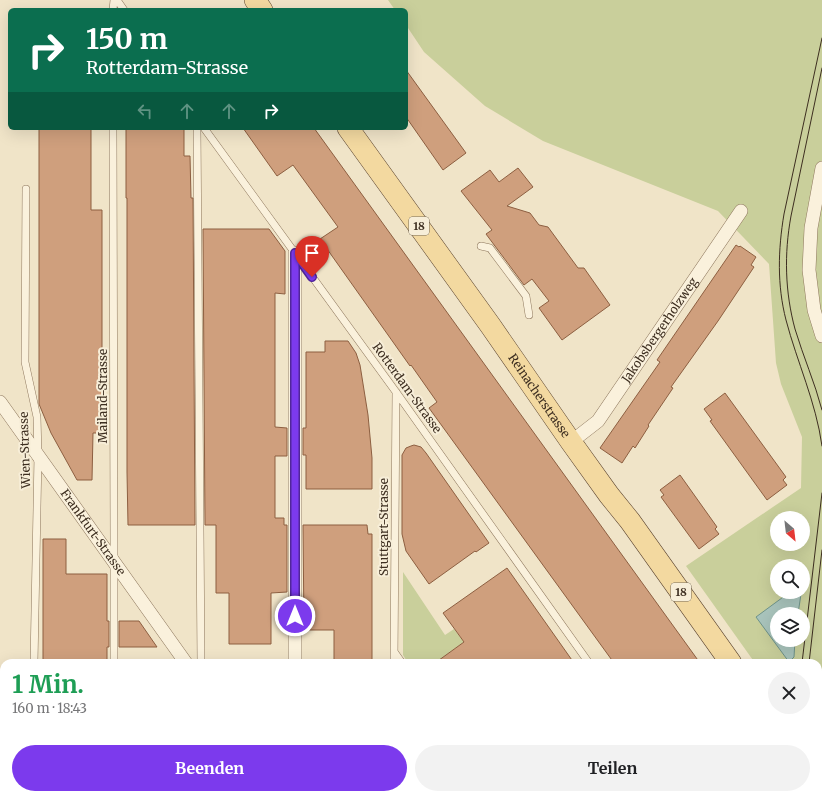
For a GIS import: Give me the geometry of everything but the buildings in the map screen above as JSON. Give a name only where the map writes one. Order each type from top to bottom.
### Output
[{"type":"main road","name":"Reinacherstrasse","points":[[349,130],[490,325],[571,442],[609,495],[630,521],[728,659]]},
{"type":"street","points":[[822,168],[811,228],[809,270],[814,310],[822,336]]},
{"type":"street","name":"Jakobsbergerholzweg","points":[[571,442],[598,421],[741,211]]},
{"type":"street","points":[[295,253],[295,659]]},
{"type":"street","name":"Frankfurt-Strasse","points":[[0,402],[183,659]]},
{"type":"lane","name":"Mailand-Strasse","points":[[113,130],[114,659]]},
{"type":"lane","points":[[197,130],[201,659]]},
{"type":"lane","name":"Rotterdam-Strasse","points":[[205,130],[396,392],[586,659]]},
{"type":"lane","name":"Wien-Strasse","points":[[26,189],[25,362],[37,416],[38,456],[34,659]]},
{"type":"lane","points":[[482,246],[490,248],[526,296],[529,316]]},
{"type":"lane","name":"Stuttgart-Strasse","points":[[394,659],[396,392]]},
{"type":"lane","points":[[395,653],[399,659]]},
{"type":"green space","points":[[388,0],[822,0],[822,659],[752,659],[686,566],[801,488],[802,437],[781,384],[776,363],[769,264],[718,211],[543,141],[485,106],[424,52],[408,28],[408,8],[394,8]]},
{"type":"green space","points":[[403,572],[445,635],[454,629],[464,642],[441,659],[406,659],[403,655]]},
{"type":"water","points":[[780,599],[800,599],[799,607],[770,607],[770,636],[756,617]]},
{"type":"water","points":[[778,647],[795,647],[794,657],[792,659],[787,659]]},
{"type":"tram line","points":[[822,38],[784,214],[779,267],[781,294],[786,320],[811,398],[822,446]]},
{"type":"tram line","points":[[822,68],[791,216],[787,244],[787,287],[789,301],[798,339],[822,410]]},
{"type":"tram line","points":[[802,659],[822,493]]},
{"type":"tram line","points":[[809,659],[822,550]]},
{"type":"route","points":[[295,616],[295,253],[312,277]]}]
